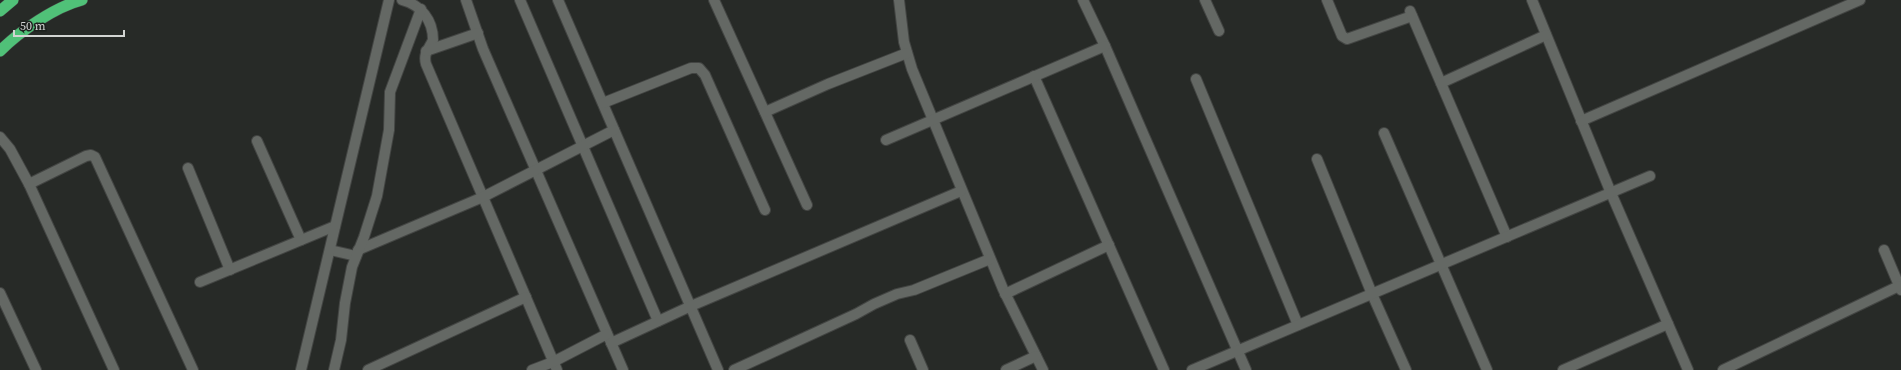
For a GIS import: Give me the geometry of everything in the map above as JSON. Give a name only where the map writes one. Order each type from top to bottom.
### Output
[{"type":"highway","points":[[0,11],[13,0]]},
{"type":"highway","points":[[0,51],[43,18],[70,3],[82,0]]},
{"type":"street","points":[[301,370],[389,0]]},
{"type":"street","points":[[402,0],[411,2],[421,9],[429,23],[433,35],[431,44],[424,58],[426,64],[555,366]]},
{"type":"street","points":[[466,0],[478,33],[622,370]]},
{"type":"street","points":[[520,0],[658,321]]},
{"type":"street","points":[[558,0],[718,370]]},
{"type":"street","points":[[714,0],[807,205]]},
{"type":"street","points":[[899,0],[907,53],[932,120],[1005,294],[1042,370]]},
{"type":"street","points":[[1083,0],[1105,46],[1246,370]]},
{"type":"street","points":[[1205,0],[1219,31]]},
{"type":"street","points":[[1327,0],[1342,36],[1347,39],[1411,14],[1507,236]]},
{"type":"street","points":[[1532,0],[1610,192],[1688,370]]},
{"type":"street","points":[[1581,121],[1860,0]]},
{"type":"street","points":[[334,370],[341,340],[345,303],[357,253],[364,238],[378,196],[389,130],[392,87],[421,9]]},
{"type":"street","points":[[426,52],[478,33]]},
{"type":"street","points":[[1441,82],[1546,35]]},
{"type":"street","points":[[886,140],[1105,46]]},
{"type":"street","points":[[765,112],[828,84],[907,53]]},
{"type":"street","points":[[603,103],[696,66],[705,75],[765,210]]},
{"type":"street","points":[[1034,76],[1164,370]]},
{"type":"street","points":[[1196,79],[1298,325]]},
{"type":"street","points":[[330,250],[357,253],[483,197],[614,130]]},
{"type":"street","points":[[1384,133],[1487,370]]},
{"type":"street","points":[[0,137],[10,149],[29,184],[114,370]]},
{"type":"street","points":[[258,141],[301,240]]},
{"type":"street","points":[[29,184],[86,156],[91,155],[95,158],[193,370]]},
{"type":"street","points":[[1317,159],[1372,294],[1406,370]]},
{"type":"street","points":[[188,168],[230,270]]},
{"type":"street","points":[[1192,370],[1650,176]]},
{"type":"street","points":[[532,370],[555,366],[609,338],[658,321],[961,191]]},
{"type":"street","points":[[200,282],[335,226]]},
{"type":"street","points":[[1005,294],[1109,245]]},
{"type":"street","points":[[1724,370],[1900,288],[1884,250]]},
{"type":"street","points":[[734,370],[856,314],[874,304],[990,259]]},
{"type":"street","points":[[0,293],[36,370]]},
{"type":"street","points":[[368,370],[526,297]]},
{"type":"street","points":[[1563,370],[1668,324]]},
{"type":"street","points":[[910,340],[923,370]]},
{"type":"street","points":[[1006,370],[1036,356]]}]
